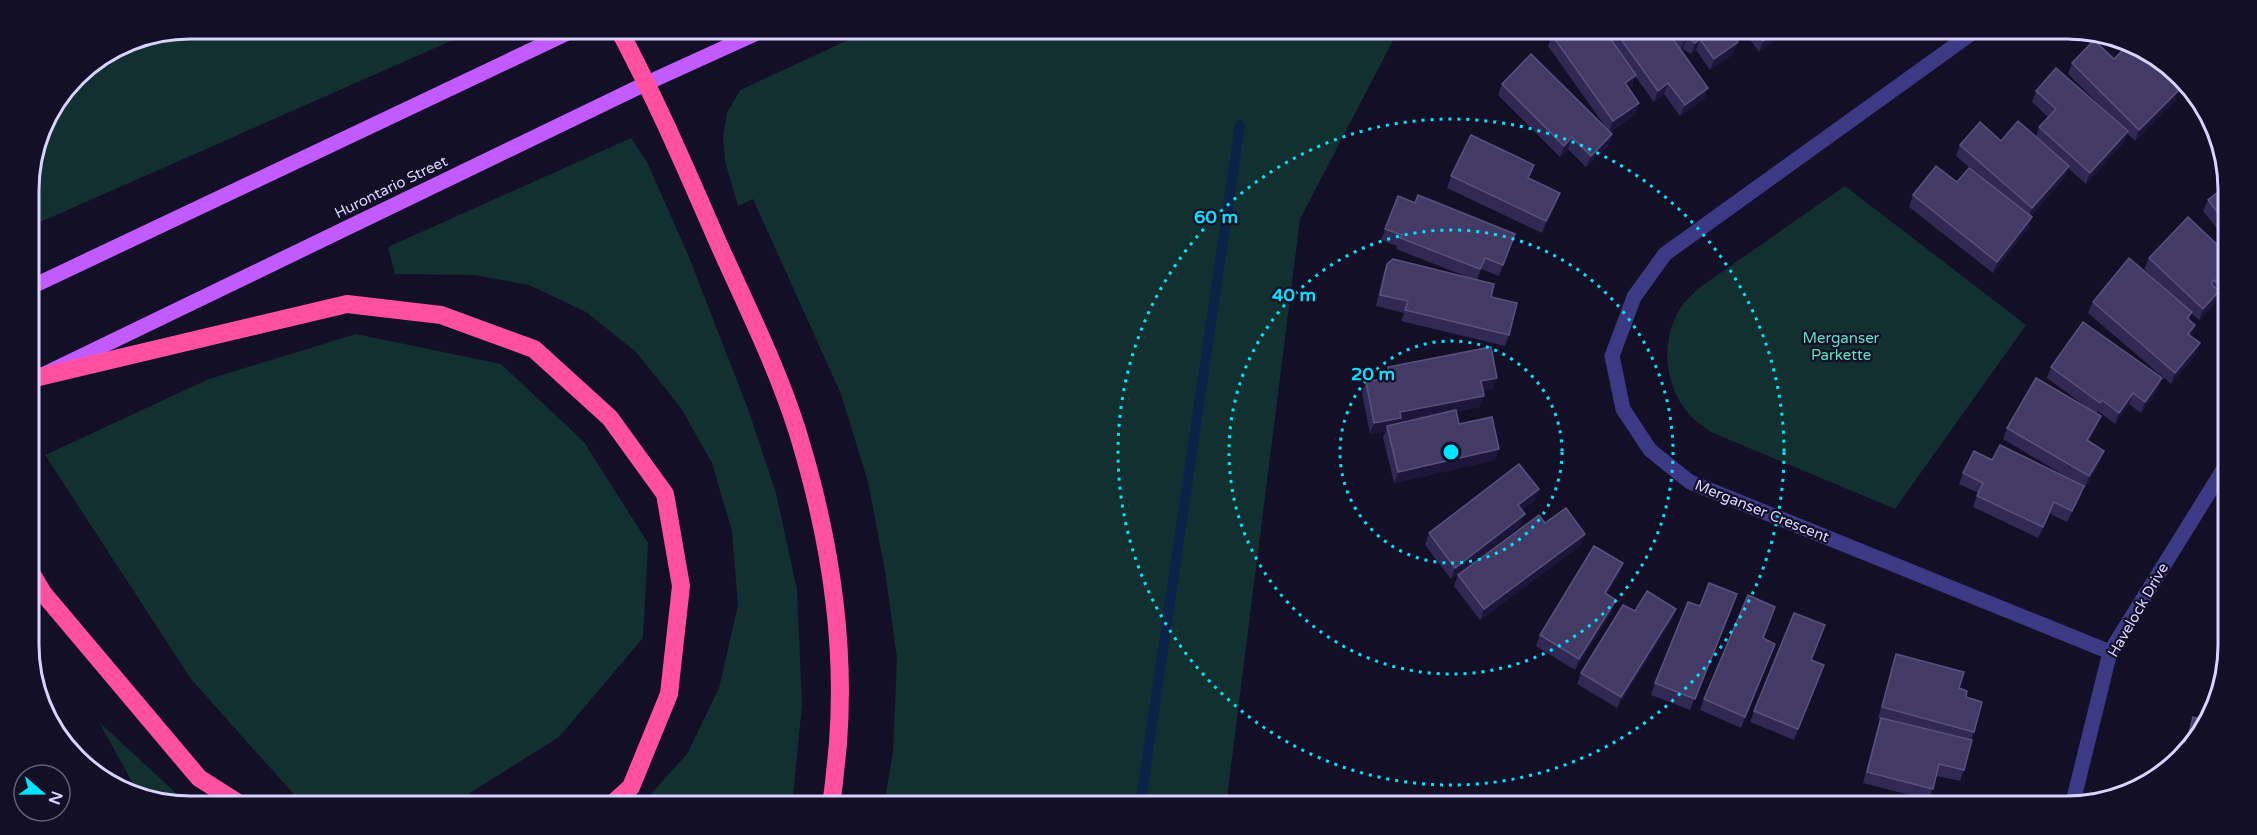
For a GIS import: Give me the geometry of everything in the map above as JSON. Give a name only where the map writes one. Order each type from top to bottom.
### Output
[{"type":"highway","points":[[624,39],[647,83],[760,335],[796,429],[818,508],[833,587],[839,670],[838,742],[832,796]]},
{"type":"highway","points":[[39,378],[346,304],[441,315],[534,349],[610,418],[665,494],[681,586],[669,694],[631,787],[621,796]]},
{"type":"highway","points":[[39,585],[199,778],[226,796]]},
{"type":"main road","points":[[39,283],[555,39]]},
{"type":"main road","name":"Hurontario Street","points":[[39,377],[647,83],[744,39]]},
{"type":"street","name":"Merganser Crescent","points":[[1963,39],[1665,254],[1634,297],[1612,356],[1623,409],[1650,450],[1690,482],[2110,652]]},
{"type":"street","name":"Havelock Drive","points":[[2074,796],[2110,652],[2218,478]]},
{"type":"green space","points":[[190,39],[455,39],[39,223],[39,180],[42,161],[55,123],[70,98],[98,70],[123,55],[151,44]]},
{"type":"green space","points":[[850,39],[1394,39],[1300,219],[1227,796],[886,796],[893,752],[897,658],[885,571],[868,482],[841,394],[753,199],[738,206],[725,161],[723,136],[727,113],[740,90]]},
{"type":"green space","points":[[631,138],[647,162],[689,257],[748,409],[776,493],[797,590],[802,705],[793,796],[649,796],[687,754],[719,688],[738,605],[732,531],[712,463],[681,408],[636,352],[586,312],[529,285],[474,275],[395,274],[388,247]]},
{"type":"green space","name":"Merganser Parkette","points":[[1845,186],[2026,325],[1895,509],[1711,432],[1689,414],[1674,390],[1670,377],[1667,349],[1669,335],[1682,306],[1689,298],[1699,288]]},
{"type":"green space","points":[[356,334],[501,364],[584,442],[648,543],[643,638],[559,737],[465,796],[295,796],[191,679],[45,455],[209,379]]},
{"type":"green space","points":[[99,722],[179,796],[133,784]]},
{"type":"building","points":[[1555,39],[1611,39],[1636,75],[1625,83],[1639,103],[1613,121]]},
{"type":"building","points":[[1621,39],[1673,39],[1708,88],[1685,105],[1668,83],[1658,91]]},
{"type":"building","points":[[1700,39],[1736,39],[1738,42],[1714,59]]},
{"type":"building","points":[[2093,41],[2096,42],[2114,59],[2123,50],[2134,55],[2151,65],[2179,90],[2139,130],[2072,63]]},
{"type":"building","points":[[1531,54],[1612,134],[1591,156],[1572,137],[1564,146],[1502,84]]},
{"type":"building","points":[[2056,68],[2128,131],[2090,173],[2039,127],[2056,109],[2036,91]]},
{"type":"building","points":[[2018,121],[2069,166],[2032,208],[1960,145],[1980,122],[2001,141]]},
{"type":"building","points":[[1471,135],[1534,165],[1528,178],[1560,193],[1546,221],[1451,176]]},
{"type":"building","points":[[1936,166],[1957,182],[1969,168],[2032,217],[1997,262],[1913,195]]},
{"type":"building","points":[[2218,192],[2218,213],[2208,200]]},
{"type":"building","points":[[1418,195],[1515,234],[1503,265],[1485,258],[1480,269],[1400,238],[1402,235],[1385,229],[1398,196],[1415,203]]},
{"type":"building","points":[[2188,217],[2218,245],[2218,284],[2214,280],[2211,284],[2218,292],[2203,309],[2149,258]]},
{"type":"building","points":[[2129,258],[2192,312],[2187,318],[2195,325],[2188,334],[2200,343],[2175,373],[2093,302]]},
{"type":"building","points":[[1393,259],[1494,284],[1491,297],[1517,303],[1509,335],[1405,310],[1408,301],[1380,295],[1387,264]]},
{"type":"building","points":[[2083,322],[2162,378],[2145,402],[2133,393],[2119,413],[2102,400],[2100,403],[2051,367]]},
{"type":"building","points":[[1491,347],[1497,378],[1481,381],[1484,396],[1400,412],[1401,418],[1374,423],[1366,382],[1390,377],[1388,367]]},
{"type":"building","points":[[2036,378],[2101,416],[2087,440],[2104,451],[2089,476],[2007,428]]},
{"type":"building","points":[[1456,410],[1459,424],[1492,417],[1499,449],[1398,472],[1387,426]]},
{"type":"building","points":[[2000,445],[2084,486],[2072,511],[2054,502],[2043,527],[1977,496],[1983,483],[1963,473],[1974,451],[1992,460]]},
{"type":"building","points":[[1519,464],[1539,489],[1518,505],[1525,514],[1455,568],[1429,533]]},
{"type":"building","points":[[1566,508],[1585,534],[1484,609],[1458,575],[1539,515],[1545,523]]},
{"type":"building","points":[[1594,546],[1623,563],[1605,593],[1616,600],[1579,659],[1540,635]]},
{"type":"building","points":[[1709,583],[1737,594],[1695,699],[1655,683],[1688,602],[1700,606]]},
{"type":"building","points":[[1647,591],[1676,609],[1621,697],[1581,673],[1623,605],[1635,611]]},
{"type":"building","points":[[1748,595],[1775,607],[1763,638],[1775,644],[1745,717],[1704,699]]},
{"type":"building","points":[[1794,613],[1825,625],[1811,660],[1824,665],[1798,729],[1754,711]]},
{"type":"building","points":[[1896,654],[1964,672],[1959,688],[1967,691],[1966,697],[1982,702],[1974,732],[1882,707]]},
{"type":"building","points":[[2193,717],[2198,719],[2192,729],[2189,733]]},
{"type":"building","points":[[1881,718],[1972,740],[1964,770],[1939,764],[1933,789],[1867,772]]},
{"type":"waterway","points":[[1141,796],[1240,125]]}]
